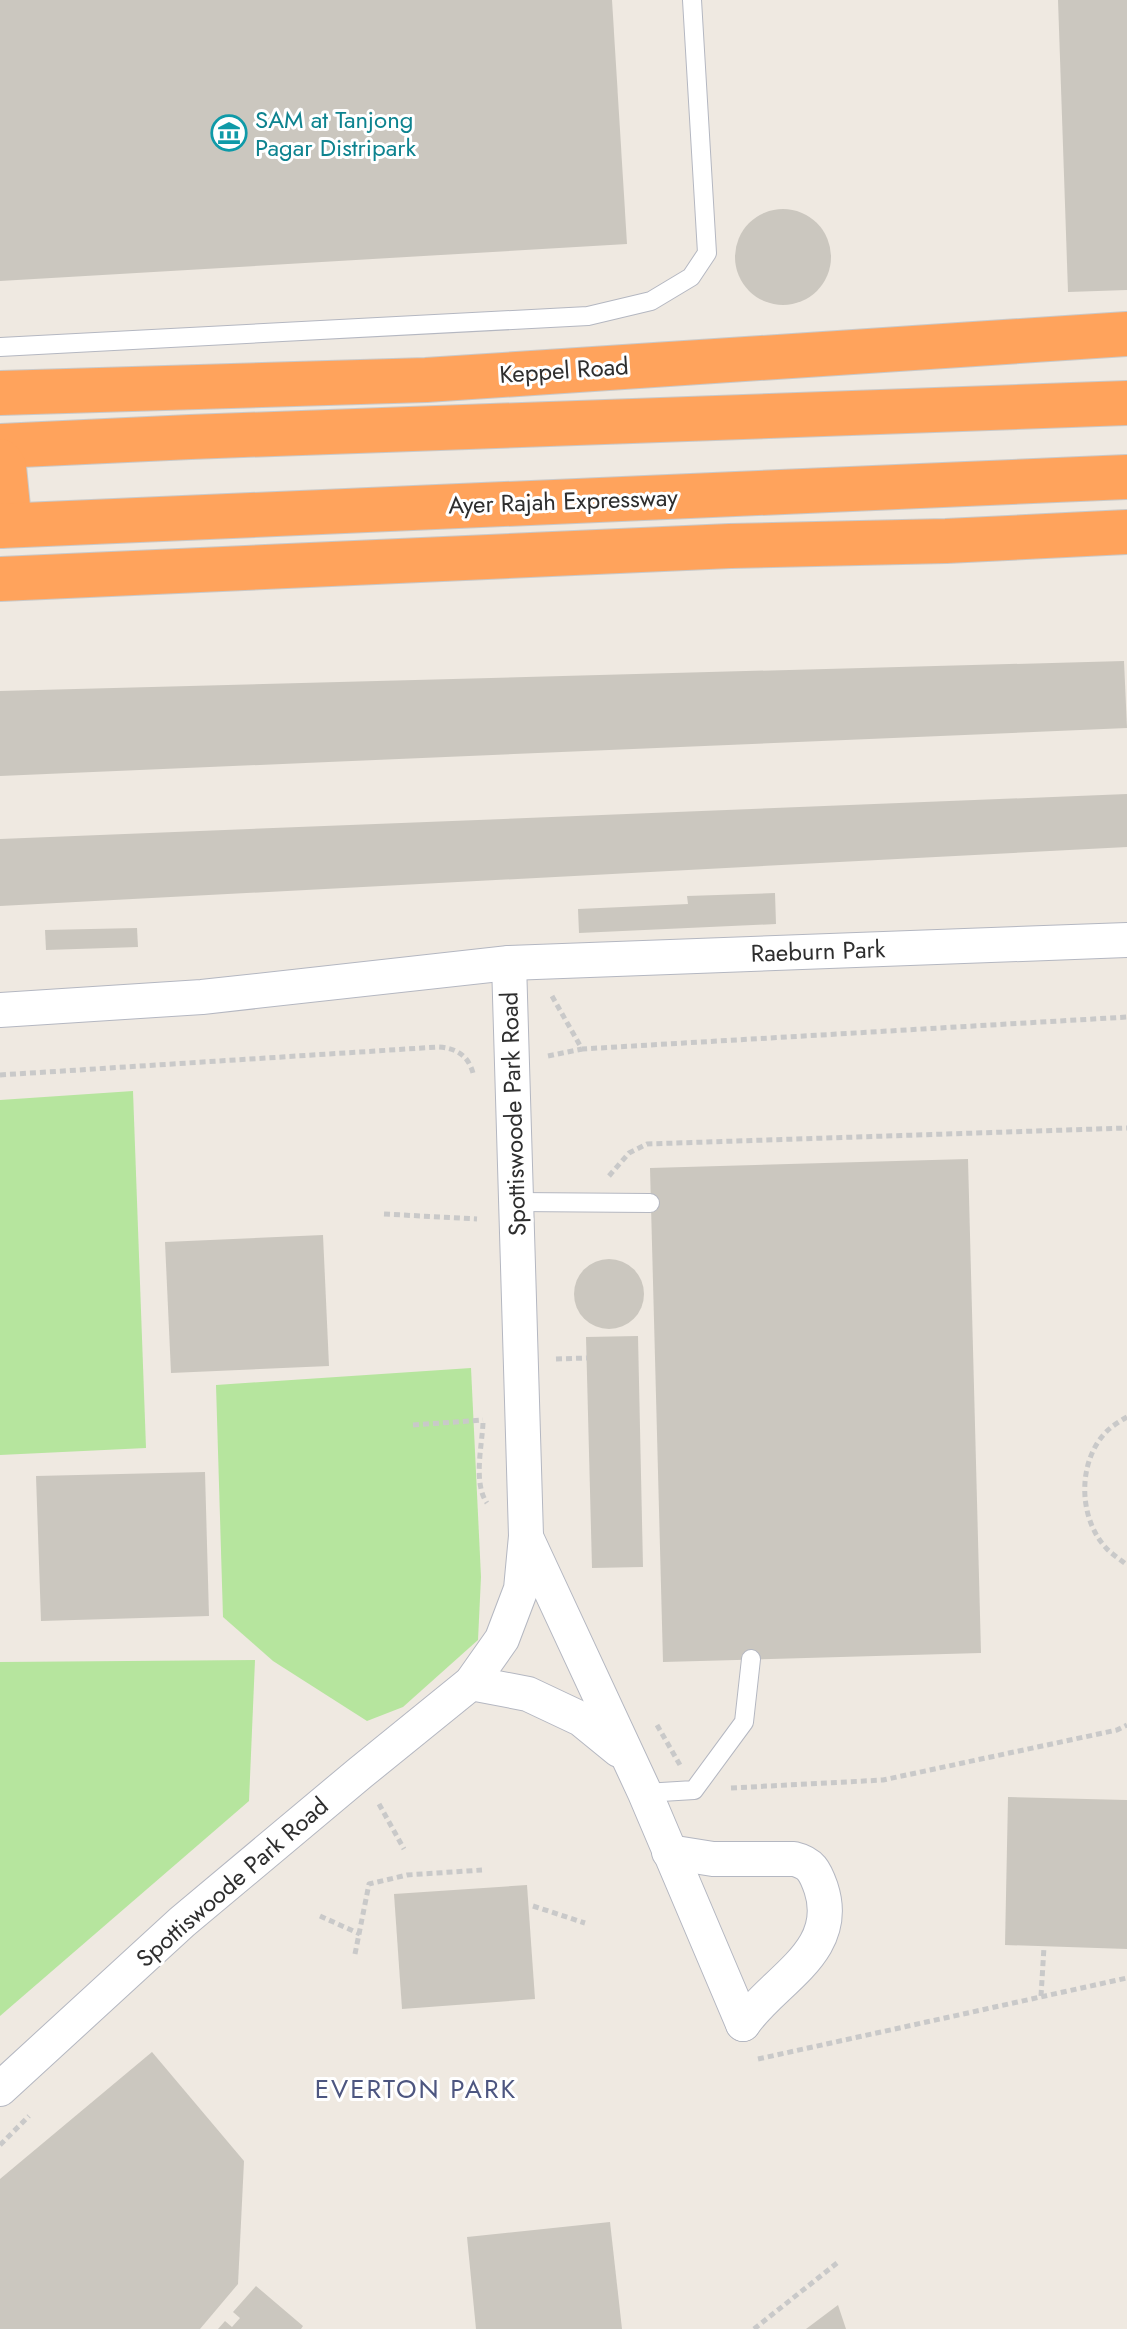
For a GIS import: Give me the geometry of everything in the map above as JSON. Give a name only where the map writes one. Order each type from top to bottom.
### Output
[{"type":"highway","points":[[426,380],[576,346],[1013,313],[1127,308]]},
{"type":"highway","name":"Keppel Road","points":[[0,393],[426,380],[1127,334]]},
{"type":"highway","points":[[0,446],[1127,403]]},
{"type":"highway","points":[[0,461],[4,467],[8,507],[0,526]]},
{"type":"highway","name":"Ayer Rajah Expressway","points":[[0,526],[1127,477]]},
{"type":"highway","points":[[172,518],[1127,506]]},
{"type":"highway","points":[[0,579],[714,546],[946,541],[1127,532]]},
{"type":"street","name":"Raeburn Park","points":[[521,963],[1127,940]]},
{"type":"street","name":"Spottiswoode Park Road","points":[[0,1010],[202,997],[521,963],[516,1202],[526,1530],[521,1589],[502,1639],[471,1683],[182,1922],[0,2089]]},
{"type":"street","name":"Spottiswoode Park Road","points":[[526,1530],[645,1793],[669,1852],[743,2024],[768,1992],[787,1979],[814,1948],[824,1914],[823,1895],[816,1872],[806,1861],[794,1859],[713,1859],[669,1852]]},
{"type":"street","name":"Spottiswoode Park Road","points":[[471,1683],[528,1694],[542,1700],[581,1719],[626,1755]]},
{"type":"lane","points":[[0,347],[588,316],[651,301],[691,277],[707,253],[692,0]]},
{"type":"lane","points":[[516,1202],[650,1203]]},
{"type":"lane","points":[[645,1793],[694,1790],[744,1722],[751,1659]]},
{"type":"path","points":[[521,963],[582,1049]]},
{"type":"path","points":[[540,1063],[545,1056],[582,1049],[1127,1017]]},
{"type":"path","points":[[0,1075],[438,1047],[451,1048],[470,1062],[474,1088]]},
{"type":"path","points":[[600,1202],[605,1184],[615,1167],[629,1153],[647,1144],[1127,1128]]},
{"type":"path","points":[[477,1205],[477,1233]]},
{"type":"path","points":[[384,1214],[477,1219]]},
{"type":"path","points":[[483,1406],[482,1496],[493,1511],[526,1530]]},
{"type":"path","points":[[1127,1417],[1105,1432],[1089,1459],[1084,1490],[1090,1521],[1106,1548],[1127,1565]]},
{"type":"path","points":[[413,1425],[472,1421]]},
{"type":"path","points":[[656,1724],[694,1790],[883,1780],[1117,1730],[1127,1725]]},
{"type":"path","points":[[387,1817],[404,1849]]},
{"type":"path","points":[[355,1954],[369,1884],[407,1875],[482,1870]]},
{"type":"path","points":[[533,1906],[585,1923]]},
{"type":"path","points":[[320,1916],[360,1934]]},
{"type":"path","points":[[1041,1996],[1044,1947]]},
{"type":"path","points":[[757,2060],[1127,1978]]},
{"type":"path","points":[[754,2329],[837,2263]]},
{"type":"green space","points":[[133,1091],[146,1448],[0,1455],[0,1100]]},
{"type":"green space","points":[[471,1368],[481,1577],[478,1640],[403,1707],[367,1721],[273,1661],[223,1617],[216,1385]]},
{"type":"green space","points":[[255,1660],[249,1801],[0,2016],[0,1662]]},
{"type":"building","points":[[0,0],[612,0],[627,244],[0,281]]},
{"type":"building","points":[[1058,0],[1127,0],[1127,290],[1068,292]]},
{"type":"building","points":[[783,209],[801,213],[817,223],[827,239],[831,257],[827,275],[817,291],[801,301],[783,305],[765,301],[749,291],[739,275],[735,257],[739,239],[749,223],[765,213]]},
{"type":"building","points":[[1124,661],[1127,728],[0,776],[0,691]]},
{"type":"building","points":[[1127,794],[1127,847],[0,906],[0,839]]},
{"type":"building","points":[[775,893],[776,924],[579,933],[578,909],[688,904],[687,896]]},
{"type":"building","points":[[137,928],[138,947],[46,950],[45,930]]},
{"type":"building","points":[[968,1159],[981,1653],[663,1662],[650,1168]]},
{"type":"building","points":[[323,1235],[329,1366],[171,1373],[165,1242]]},
{"type":"building","points":[[609,1259],[628,1265],[638,1275],[644,1294],[638,1313],[628,1323],[609,1329],[590,1323],[580,1313],[574,1294],[580,1275],[590,1265]]},
{"type":"building","points":[[638,1336],[643,1567],[592,1568],[586,1337]]},
{"type":"building","points":[[205,1472],[209,1616],[41,1621],[36,1476]]},
{"type":"building","points":[[1008,1797],[1127,1800],[1127,1949],[1005,1945]]},
{"type":"building","points":[[527,1885],[535,1999],[402,2009],[394,1894]]},
{"type":"building","points":[[152,2052],[244,2161],[238,2284],[200,2329],[0,2329],[0,2179]]},
{"type":"building","points":[[610,2222],[622,2329],[476,2329],[467,2237]]},
{"type":"building","points":[[256,2286],[303,2326],[301,2329],[218,2329],[225,2321],[232,2327],[240,2318],[233,2312]]},
{"type":"building","points":[[838,2305],[846,2329],[806,2329]]},
{"type":"place","name":"SAM at Tanjong Pagar Distripark","points":[[229,133]]},
{"type":"district","name":"EVERTON PARK","points":[[416,2089]]}]
